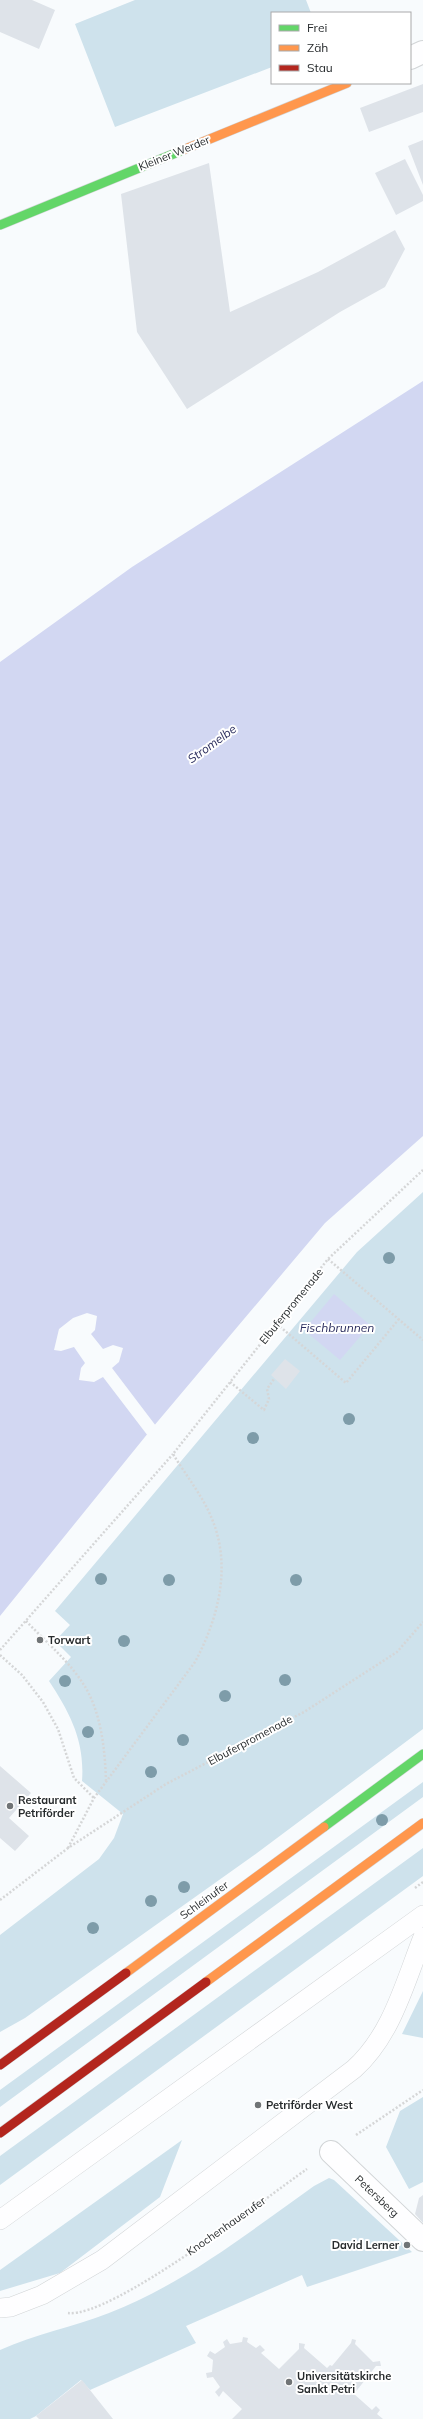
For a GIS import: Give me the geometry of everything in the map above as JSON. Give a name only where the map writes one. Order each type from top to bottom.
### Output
[{"type":"main road","name":"Kleiner Werder","points":[[0,224],[345,84]]},
{"type":"main road","name":"Schleinufer","points":[[0,2065],[423,1754]]},
{"type":"main road","points":[[0,2134],[423,1823]]},
{"type":"street","points":[[411,58],[423,52]]},
{"type":"street","name":"Petersberg","points":[[330,2152],[423,2240]]},
{"type":"lane","points":[[0,2220],[423,1915]]},
{"type":"lane","points":[[0,2308],[11,2307],[42,2295],[102,2260],[354,2069],[372,2052],[385,2031],[423,1936]]},
{"type":"path","name":"Elbuferpromenade","points":[[0,1650],[173,1454],[328,1258],[423,1170]]},
{"type":"path","points":[[328,1258],[423,1340]]},
{"type":"path","points":[[277,1324],[346,1383],[399,1319]]},
{"type":"path","points":[[230,1382],[264,1410],[269,1399],[267,1389],[274,1379]]},
{"type":"path","name":"Elbuferpromenade","points":[[68,1848],[94,1798],[195,1662],[207,1639],[217,1611],[221,1576],[220,1548],[212,1519],[173,1454]]},
{"type":"path","points":[[26,1621],[62,1659],[84,1686],[99,1723],[105,1757],[106,1782]]},
{"type":"path","name":"Elbuferpromenade","points":[[0,1900],[68,1848],[166,1784],[304,1712],[397,1652],[423,1622]]},
{"type":"path","points":[[0,1655],[22,1675],[39,1697],[58,1728],[74,1778],[94,1798]]},
{"type":"path","name":"Knochenhauerufer","points":[[62,2312],[77,2314],[131,2291],[330,2152],[423,2090]]},
{"type":"shaded area","points":[[135,0],[306,0],[311,12],[271,12],[271,67],[115,127],[75,24]]},
{"type":"shaded area","points":[[423,1192],[423,1729],[257,1853],[25,2018],[0,2032],[0,1935],[99,1859],[114,1838],[123,1814],[82,1781],[81,1753],[78,1740],[69,1716],[49,1681],[71,1657],[55,1641],[70,1625],[55,1611],[357,1252]]},
{"type":"shaded area","points":[[423,1782],[423,1797],[0,2107],[0,2090]]},
{"type":"shaded area","points":[[423,1848],[423,1876],[0,2185],[0,2156]]},
{"type":"shaded area","points":[[423,1991],[423,2038],[402,2034]]},
{"type":"shaded area","points":[[423,2097],[423,2182],[409,2189],[386,2147],[400,2111]]},
{"type":"shaded area","points":[[182,2140],[160,2197],[60,2273],[0,2291],[0,2270]]},
{"type":"shaded area","points":[[329,2178],[334,2180],[412,2252],[307,2287],[302,2275],[186,2326],[196,2343],[90,2390],[81,2380],[36,2416],[30,2419],[0,2419],[0,2350],[27,2339],[109,2313],[164,2287],[215,2256],[314,2186]]},
{"type":"water","name":"Stromelbe","points":[[423,381],[423,1136],[325,1223],[153,1427],[0,1616],[0,662],[132,567]]},
{"type":"water","name":"Fischbrunnen","points":[[334,1294],[370,1325],[340,1360],[304,1330]]},
{"type":"pier","points":[[87,1313],[97,1316],[95,1330],[91,1334],[103,1349],[113,1345],[123,1348],[119,1362],[112,1368],[156,1426],[148,1436],[103,1377],[94,1382],[79,1380],[81,1368],[85,1363],[74,1347],[61,1351],[54,1350],[59,1329],[73,1318]]},
{"type":"building","points":[[0,0],[32,0],[55,10],[39,49],[0,32]]},
{"type":"building","points":[[423,84],[423,112],[369,132],[360,108]]},
{"type":"building","points":[[423,140],[423,185],[408,146]]},
{"type":"building","points":[[405,159],[423,195],[423,201],[396,215],[375,173]]},
{"type":"building","points":[[209,163],[230,312],[318,272],[395,230],[405,249],[385,287],[340,312],[187,409],[137,332],[121,194]]},
{"type":"building","points":[[285,1359],[300,1371],[286,1389],[271,1375]]},
{"type":"building","name":"Restaurant Petriförder","points":[[0,1766],[31,1793],[9,1818],[29,1836],[15,1851],[0,1838]]},
{"type":"building","points":[[423,2195],[423,2223],[415,2214],[419,2198]]},
{"type":"building","name":"Universitätskirche Sankt Petri","points":[[243,2337],[248,2338],[247,2342],[256,2348],[260,2345],[265,2350],[261,2353],[279,2369],[299,2349],[299,2343],[305,2344],[304,2348],[327,2368],[330,2365],[332,2366],[351,2343],[352,2339],[356,2340],[355,2344],[373,2362],[380,2361],[381,2366],[376,2366],[354,2394],[372,2410],[376,2406],[380,2410],[377,2414],[383,2419],[232,2419],[242,2409],[223,2391],[219,2397],[215,2392],[220,2387],[213,2377],[207,2378],[206,2373],[212,2372],[213,2360],[207,2356],[210,2351],[215,2354],[225,2347],[223,2342],[227,2339],[230,2344],[242,2342]]},
{"type":"building","points":[[82,2380],[113,2419],[39,2419],[36,2416]]},
{"type":"traffic: fast","points":[[0,225],[183,150]]},
{"type":"traffic: fast","points":[[324,1827],[423,1754]]},
{"type":"traffic: slow","points":[[183,150],[345,84]]},
{"type":"traffic: slow","points":[[206,1982],[423,1823]]},
{"type":"traffic: slow","points":[[126,1973],[324,1827]]},
{"type":"traffic: jam","points":[[0,2065],[126,1973]]},
{"type":"traffic: jam","points":[[0,2133],[206,1982]]},
{"type":"place","name":"Torwart","points":[[40,1640]]},
{"type":"place","name":"Restaurant Petriförder","points":[[10,1806]]},
{"type":"place","name":"Petriförder West","points":[[258,2105]]},
{"type":"place","name":"David Lerner","points":[[407,2245]]},
{"type":"place","name":"Universitätskirche Sankt Petri","points":[[289,2382]]}]
